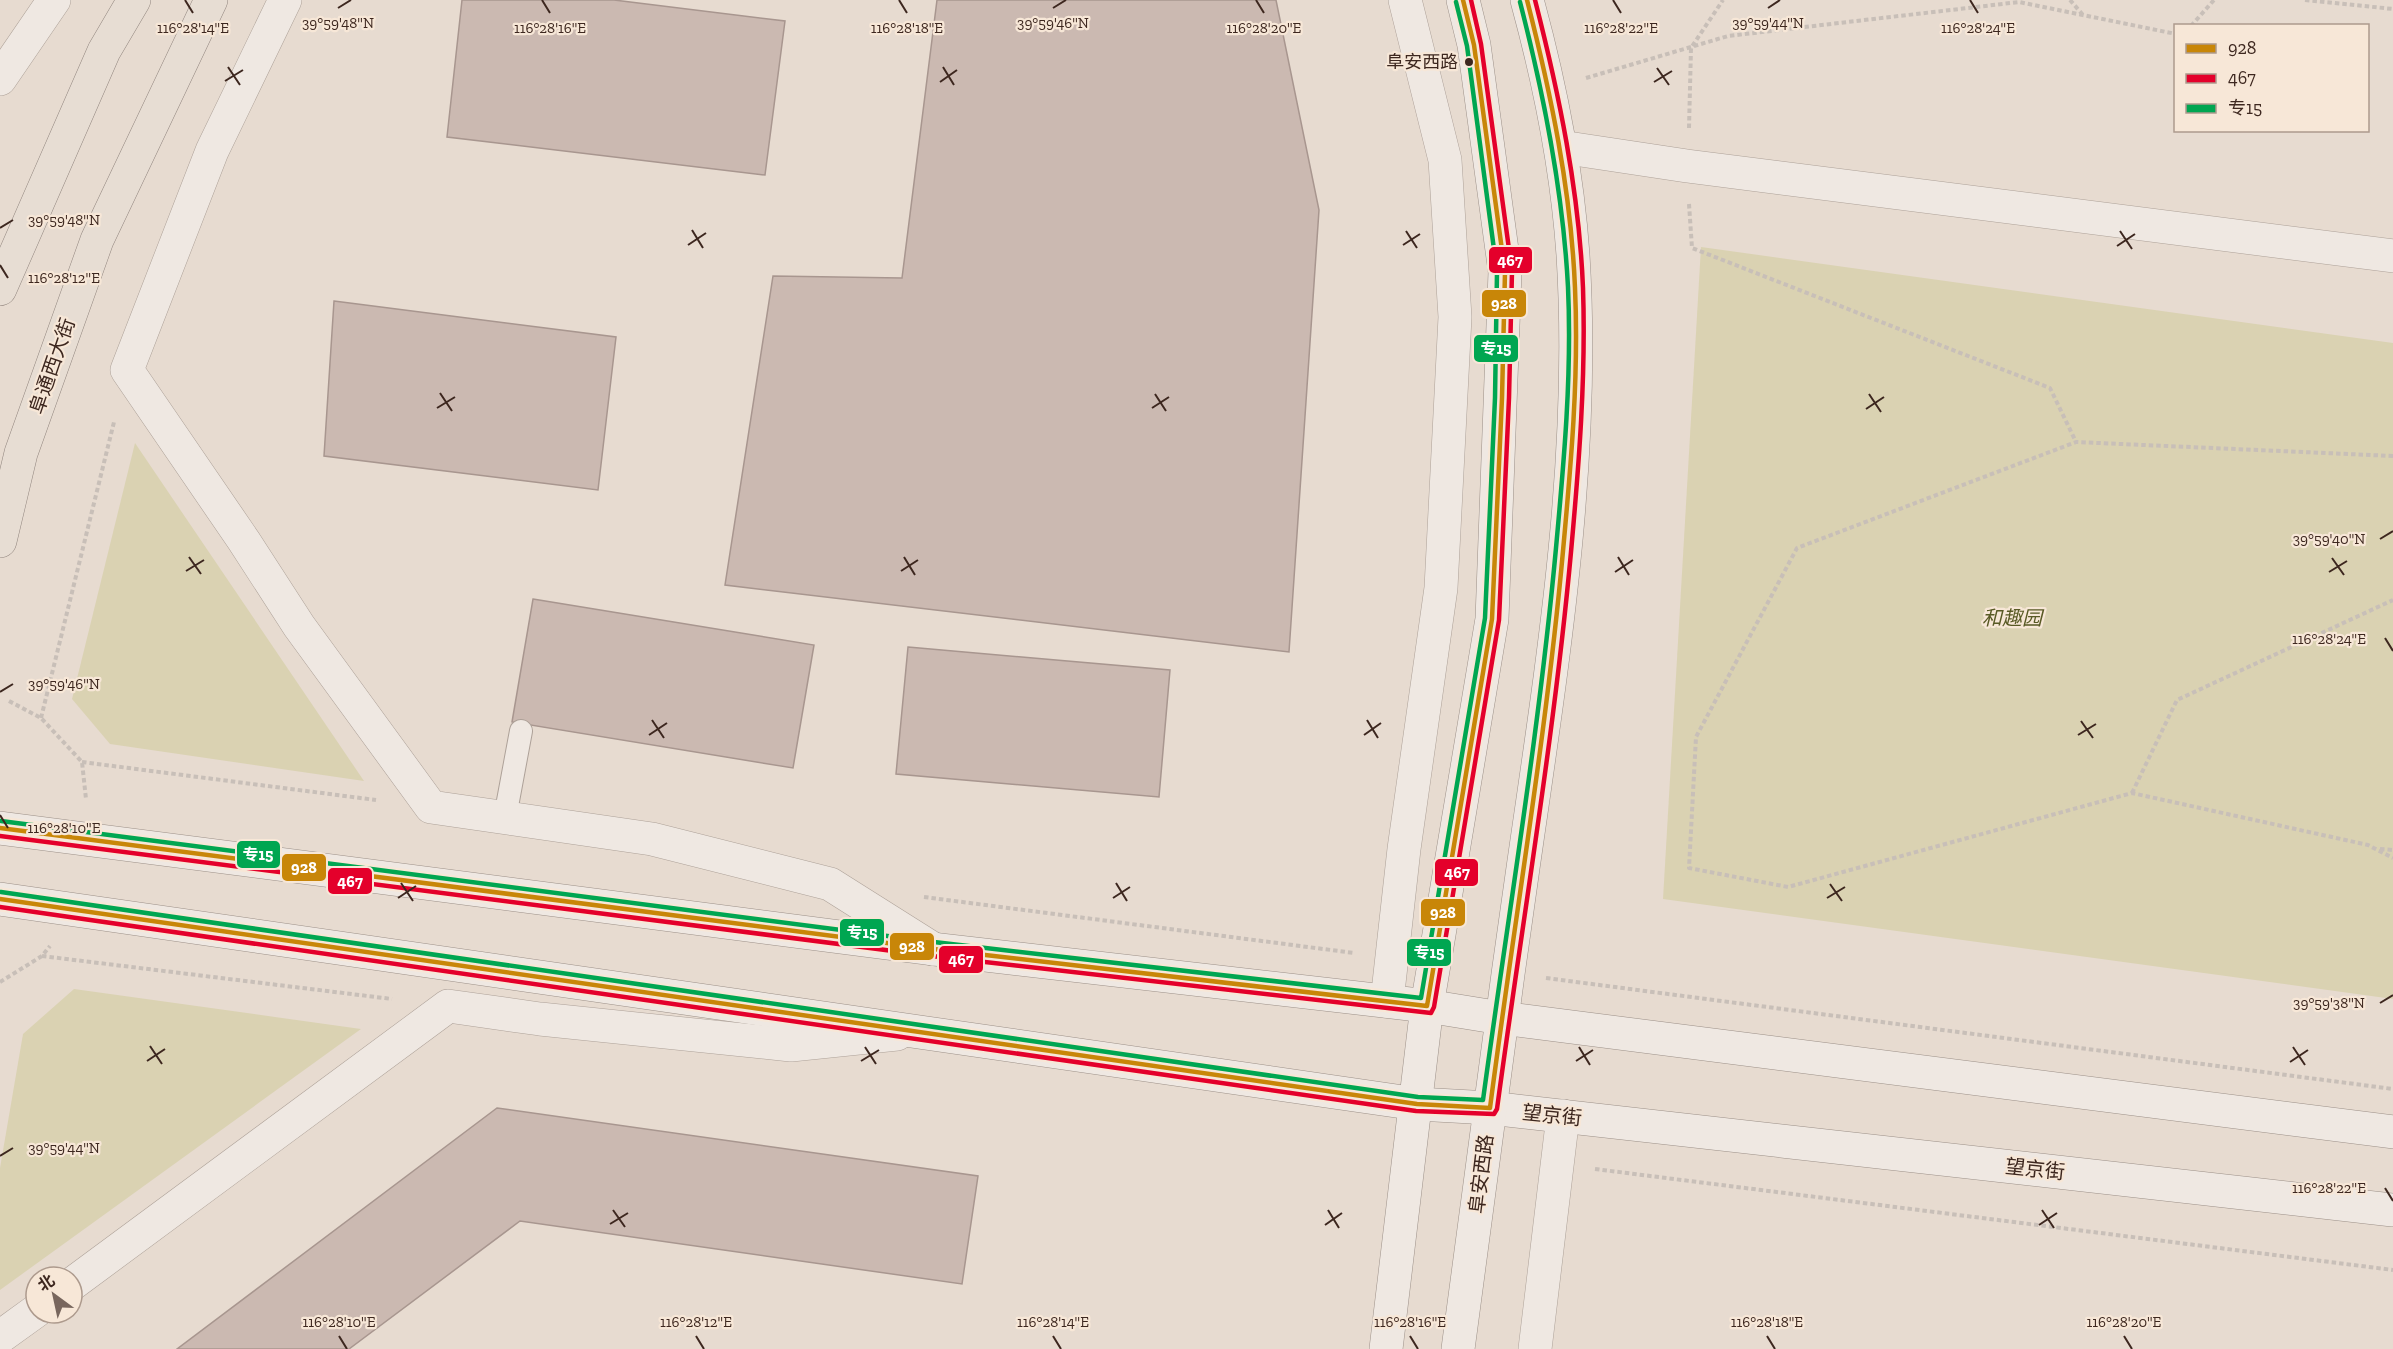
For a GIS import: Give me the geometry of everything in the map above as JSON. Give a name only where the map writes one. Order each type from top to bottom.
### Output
[{"type":"main road","points":[[0,79],[54,0]]},
{"type":"main road","points":[[0,289],[104,51],[134,0]]},
{"type":"main road","name":"阜通西大街","points":[[0,541],[21,453],[97,240],[211,0]]},
{"type":"main road","points":[[285,0],[212,151],[127,370],[244,540],[299,626],[431,807],[652,839],[830,884],[933,949]]},
{"type":"main road","points":[[1387,1001],[1441,588],[1455,317],[1445,160],[1405,0]]},
{"type":"main road","points":[[1386,1349],[1427,1006],[1492,619],[1505,272],[1474,45],[1463,0]]},
{"type":"main road","name":"阜安西路","points":[[1458,1349],[1501,1018],[1558,620],[1576,400],[1573,256],[1561,147],[1551,89],[1527,0]]},
{"type":"main road","points":[[1561,147],[1687,166],[2393,256]]},
{"type":"main road","points":[[0,828],[933,949],[1427,1006],[1501,1018],[2393,1132]]},
{"type":"main road","name":"望京街","points":[[0,899],[1417,1104],[1490,1108],[2393,1210]]},
{"type":"main road","points":[[84,1275],[448,1006],[540,1019],[791,1045],[917,1032]]},
{"type":"main road","points":[[1535,1349],[1563,1116]]},
{"type":"main road","points":[[0,1337],[24,1320]]},
{"type":"lane","points":[[504,817],[521,731]]},
{"type":"path","points":[[1723,0],[1691,48],[1687,166],[1692,248],[2050,388],[2076,442]]},
{"type":"path","points":[[2070,0],[2083,15]]},
{"type":"path","points":[[2193,24],[2214,0]]},
{"type":"path","points":[[2305,0],[2393,9]]},
{"type":"path","points":[[1551,89],[1728,36],[2019,2],[2174,34]]},
{"type":"path","points":[[41,718],[127,370]]},
{"type":"path","points":[[2393,456],[2076,442],[1797,548],[1696,737],[1689,868],[1788,887],[2132,793],[2368,845],[2393,858]]},
{"type":"path","points":[[2132,793],[2177,700],[2393,600]]},
{"type":"path","points":[[9,700],[41,718],[82,762],[86,809]]},
{"type":"path","points":[[82,762],[431,807]]},
{"type":"path","points":[[2376,849],[2393,850]]},
{"type":"path","points":[[912,895],[1391,958]]},
{"type":"path","points":[[0,982],[42,956],[54,942]]},
{"type":"path","points":[[42,956],[448,1006]]},
{"type":"path","points":[[1508,973],[2393,1089]]},
{"type":"green space","name":"和趣园","points":[[1701,247],[2393,343],[2393,999],[1663,899]]},
{"type":"green space","points":[[135,443],[364,781],[110,744],[72,699]]},
{"type":"green space","points":[[74,989],[361,1029],[35,1265],[24,1265],[24,1273],[0,1290],[0,1168],[23,1034]]},
{"type":"building","points":[[462,0],[614,0],[785,21],[765,175],[447,137]]},
{"type":"building","points":[[937,0],[1276,0],[1319,210],[1289,652],[725,585],[773,276],[902,278]]},
{"type":"building","points":[[334,301],[616,337],[598,490],[324,456]]},
{"type":"building","points":[[533,599],[814,645],[793,768],[512,722]]},
{"type":"building","points":[[908,647],[1170,670],[1159,797],[896,774]]},
{"type":"building","points":[[497,1108],[978,1176],[962,1284],[520,1221],[349,1349],[177,1349]]},
{"type":"transit line","name":"928","points":[[0,828],[933,949],[1427,1006],[1492,619],[1502,398],[1505,272],[1474,45],[1463,0]]},
{"type":"transit line","name":"467","points":[[0,836],[932,956],[1431,1013],[1434,1007],[1499,620],[1509,398],[1512,271],[1481,44],[1471,0]]},
{"type":"transit line","name":"928","points":[[0,899],[1417,1104],[1490,1108],[1548,691],[1566,518],[1575,387],[1575,288],[1569,215],[1552,107],[1527,0]]},
{"type":"transit line","name":"467","points":[[0,907],[1416,1111],[1494,1114],[1497,1109],[1556,691],[1574,519],[1583,387],[1583,288],[1577,215],[1560,107],[1535,0]]},
{"type":"transit line","name":"专15","points":[[1,821],[934,942],[1421,998],[1485,618],[1495,398],[1497,272],[1467,46],[1456,2]]},
{"type":"transit line","name":"专15","points":[[1,892],[1418,1097],[1483,1100],[1541,686],[1559,515],[1568,385],[1568,287],[1562,215],[1544,107],[1520,2]]},
{"type":"place","name":"阜安西路","points":[[1469,62]]}]
